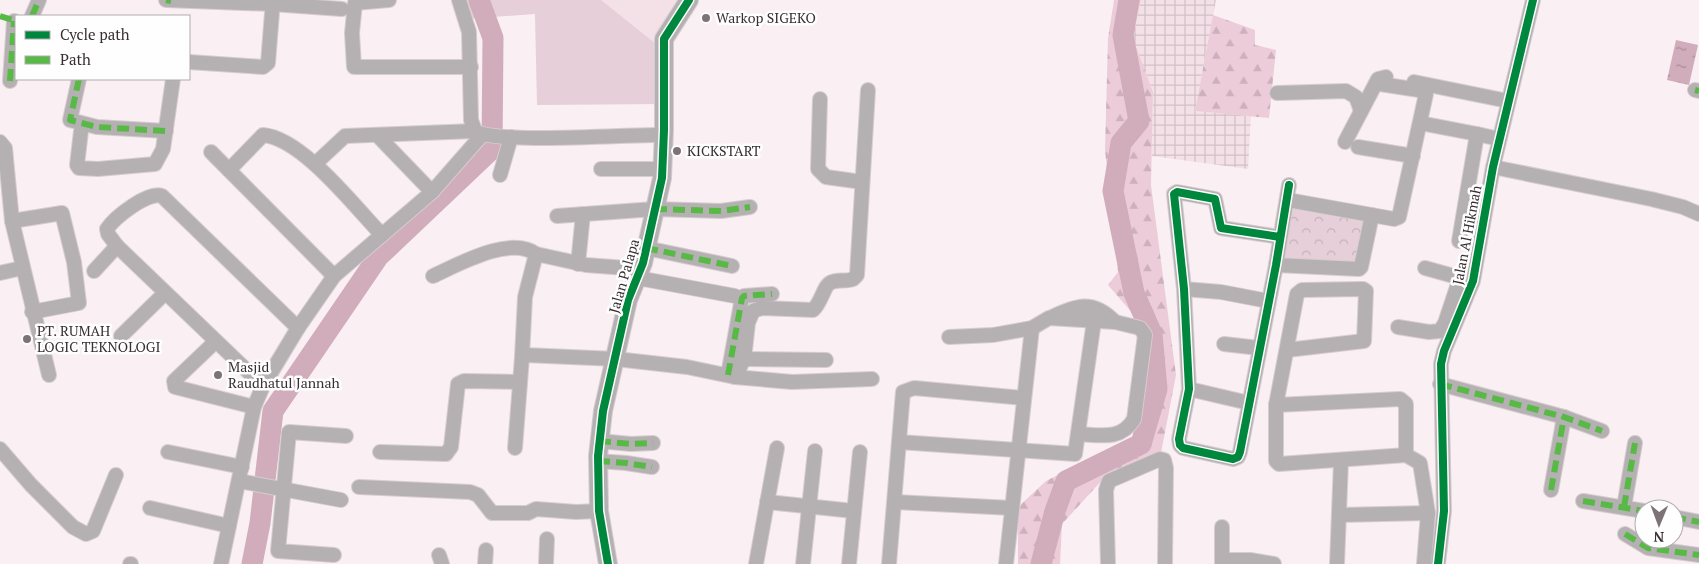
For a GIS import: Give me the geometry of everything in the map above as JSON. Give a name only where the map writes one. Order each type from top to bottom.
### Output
[{"type":"street","points":[[32,15],[39,0]]},
{"type":"street","points":[[166,0],[273,2],[342,9]]},
{"type":"street","points":[[389,0],[355,3],[352,33],[354,67],[471,67]]},
{"type":"street","points":[[459,0],[469,32],[471,120],[480,133]]},
{"type":"street","name":"Jalan Palapa","points":[[608,564],[600,511],[598,462],[603,411],[628,300],[639,274],[646,248],[662,169],[663,43],[689,0]]},
{"type":"street","name":"Jalan Al Hikmah","points":[[1438,564],[1444,511],[1440,374],[1444,351],[1466,279],[1533,0]]},
{"type":"street","points":[[190,62],[263,67],[268,63],[273,2]]},
{"type":"street","points":[[0,16],[15,21],[10,81]]},
{"type":"street","points":[[1345,142],[1378,79],[1384,77],[1508,101]]},
{"type":"street","points":[[79,80],[70,120],[97,126],[166,131]]},
{"type":"street","points":[[81,132],[77,167],[98,169],[155,164],[163,149],[173,80]]},
{"type":"street","points":[[1288,200],[1394,219],[1399,217],[1427,96],[1425,92],[1380,84]]},
{"type":"street","points":[[732,376],[744,358],[748,323],[753,311],[762,308],[813,310],[819,304],[826,285],[832,282],[854,279],[857,275],[868,90]]},
{"type":"street","points":[[1277,94],[1346,91],[1356,97],[1361,111]]},
{"type":"street","points":[[820,99],[818,169],[826,177],[862,182]]},
{"type":"street","points":[[1420,123],[1499,139]]},
{"type":"street","points":[[221,564],[229,526],[244,477],[254,408],[263,386],[298,328],[334,276],[432,192],[480,133]]},
{"type":"street","points":[[315,164],[345,136],[480,133],[509,137],[655,134]]},
{"type":"street","points":[[1459,241],[1477,134]]},
{"type":"street","points":[[229,170],[263,135],[288,142],[315,164],[382,236]]},
{"type":"street","points":[[376,135],[432,192]]},
{"type":"street","points":[[500,175],[509,137]]},
{"type":"street","points":[[0,142],[5,148],[12,222],[32,312],[49,375]]},
{"type":"street","points":[[1358,147],[1413,156]]},
{"type":"street","points":[[211,152],[334,276]]},
{"type":"street","points":[[1493,167],[1651,199],[1683,207],[1699,214]]},
{"type":"street","points":[[601,169],[662,169]]},
{"type":"street","points":[[1280,237],[1221,228],[1215,199],[1175,192],[1173,197],[1184,289],[1189,389],[1179,439],[1180,445],[1188,449],[1233,459],[1238,457],[1276,265],[1289,185]]},
{"type":"street","points":[[263,386],[117,246],[107,232],[110,224],[135,204],[152,196],[162,196],[298,328]]},
{"type":"street","points":[[556,216],[655,209],[721,211],[750,207]]},
{"type":"street","points":[[12,222],[62,214],[74,262],[79,303],[32,312]]},
{"type":"street","points":[[578,264],[583,214]]},
{"type":"street","points":[[1276,265],[1359,269],[1362,267],[1372,215]]},
{"type":"street","points":[[94,271],[117,246]]},
{"type":"street","points":[[433,276],[475,256],[514,247],[529,249],[536,254],[578,264],[639,274],[735,296]]},
{"type":"street","points":[[646,248],[732,266]]},
{"type":"street","points":[[515,448],[525,297],[536,254]]},
{"type":"street","points":[[0,273],[22,268]]},
{"type":"street","points":[[1398,327],[1429,332],[1440,330],[1466,279],[1425,268]]},
{"type":"street","points":[[1184,289],[1222,292],[1268,301]]},
{"type":"street","points":[[1287,350],[1364,341],[1366,291],[1363,289],[1299,291],[1287,350],[1276,405],[1278,463],[1341,461],[1406,454],[1422,465],[1428,513],[1424,564]]},
{"type":"street","points":[[121,336],[165,293]]},
{"type":"street","points":[[732,376],[742,298],[744,296],[772,294]]},
{"type":"street","points":[[948,337],[993,335],[1032,328],[1068,309],[1080,306],[1096,307],[1115,322]]},
{"type":"street","points":[[1049,318],[1115,322],[1140,328],[1144,335],[1134,419],[1129,428],[1119,434],[1078,434]]},
{"type":"street","points":[[899,442],[1075,454],[1094,321]]},
{"type":"street","points":[[1006,564],[1032,328]]},
{"type":"street","points":[[215,342],[174,381],[175,387],[254,408]]},
{"type":"street","points":[[1224,344],[1259,348]]},
{"type":"street","points":[[522,357],[529,355],[616,359],[687,367],[732,376],[792,382],[872,379]]},
{"type":"street","points":[[744,358],[826,360]]},
{"type":"street","points":[[380,452],[446,454],[451,447],[458,384],[464,381],[520,382]]},
{"type":"street","points":[[1440,384],[1564,417],[1602,431]]},
{"type":"street","points":[[889,564],[903,392],[907,389],[1024,398]]},
{"type":"street","points":[[1189,389],[1248,403]]},
{"type":"street","points":[[1276,405],[1400,399],[1406,404],[1406,454]]},
{"type":"street","points":[[1551,490],[1564,417]]},
{"type":"street","points":[[334,556],[278,551],[276,487],[288,432],[346,436]]},
{"type":"street","points":[[599,441],[632,444],[652,443]]},
{"type":"street","points":[[1624,507],[1635,443]]},
{"type":"street","points":[[756,564],[777,448]]},
{"type":"street","points":[[0,449],[31,485],[73,527],[86,534],[93,531],[116,476]]},
{"type":"street","points":[[803,564],[815,451]]},
{"type":"street","points":[[168,452],[276,487],[341,500]]},
{"type":"street","points":[[850,564],[860,452]]},
{"type":"street","points":[[1108,564],[1108,484],[1111,479],[1160,459],[1164,460],[1166,468],[1165,564]]},
{"type":"street","points":[[1337,564],[1341,461]]},
{"type":"street","points":[[598,462],[626,463],[652,467]]},
{"type":"street","points":[[359,487],[470,492],[478,495],[492,513],[528,513],[536,509],[576,512],[600,511]]},
{"type":"street","points":[[1583,501],[1634,509]]},
{"type":"street","points":[[767,502],[854,511]]},
{"type":"street","points":[[895,502],[1012,508]]},
{"type":"street","points":[[150,508],[229,526]]},
{"type":"street","points":[[1339,515],[1428,513]]},
{"type":"street","points":[[1684,519],[1699,522]]},
{"type":"street","points":[[1222,527],[1222,562],[1250,560],[1274,564]]},
{"type":"street","points":[[1625,534],[1648,548],[1699,554],[1697,564]]},
{"type":"street","points":[[546,564],[547,538]]},
{"type":"street","points":[[485,564],[486,550]]},
{"type":"shaded area","points":[[601,0],[692,0],[687,20],[665,51]]},
{"type":"shaded area","points":[[1141,0],[1216,0],[1195,111],[1251,116],[1248,169],[1152,156],[1153,92],[1133,38]]},
{"type":"green space","points":[[457,0],[601,0],[665,51],[661,104],[537,105],[535,14],[466,19]]},
{"type":"green space","points":[[1114,0],[1141,0],[1133,38],[1153,92],[1151,185],[1176,375],[1161,453],[1104,478],[1062,524],[1060,564],[1018,564],[1018,507],[1046,481],[1133,437],[1144,359],[1134,315],[1108,285],[1118,272],[1105,150],[1108,38]]},
{"type":"green space","points":[[1213,15],[1255,30],[1255,45],[1276,50],[1269,118],[1195,111]]},
{"type":"green space","points":[[1288,196],[1372,215],[1361,267],[1276,265]]},
{"type":"water","points":[[1676,40],[1698,45],[1689,85],[1667,80]]},
{"type":"waterway","points":[[252,564],[260,523],[273,411],[378,257],[492,149],[493,38],[479,0]]},
{"type":"waterway","points":[[1041,564],[1055,511],[1066,481],[1141,444],[1157,389],[1152,334],[1134,293],[1113,191],[1121,143],[1139,121],[1123,35],[1129,0]]},
{"type":"marked path","points":[[32,15],[39,0]]},
{"type":"marked path","points":[[166,0],[171,1]]},
{"type":"marked path","points":[[0,16],[15,21]]},
{"type":"marked path","points":[[10,81],[14,21]]},
{"type":"marked path","points":[[79,80],[70,120],[97,127],[166,131]]},
{"type":"marked path","points":[[1695,90],[1699,91]]},
{"type":"marked path","points":[[655,209],[721,211],[750,207]]},
{"type":"marked path","points":[[646,248],[732,266]]},
{"type":"marked path","points":[[728,375],[742,298],[744,296],[772,294]]},
{"type":"marked path","points":[[1440,384],[1564,417],[1602,431]]},
{"type":"marked path","points":[[1551,490],[1564,417]]},
{"type":"marked path","points":[[599,441],[631,444],[653,443]]},
{"type":"marked path","points":[[1624,507],[1635,443]]},
{"type":"marked path","points":[[598,461],[652,467]]},
{"type":"marked path","points":[[1583,501],[1634,509]]},
{"type":"marked path","points":[[1684,519],[1699,522]]},
{"type":"marked path","points":[[1625,534],[1648,548],[1699,555]]},
{"type":"cycle path","points":[[608,564],[599,511],[598,456],[603,411],[628,300],[643,263],[662,178],[664,39],[689,0]]},
{"type":"cycle path","points":[[1438,564],[1444,511],[1441,364],[1444,351],[1473,281],[1493,167],[1533,0]]},
{"type":"cycle path","points":[[1280,237],[1221,228],[1215,199],[1177,192],[1174,194],[1184,289],[1189,389],[1179,439],[1180,445],[1183,448],[1233,459],[1238,457],[1276,265],[1289,185]]},
{"type":"place","name":"Warkop SIGEKO","points":[[706,18]]},
{"type":"place","name":"KICKSTART","points":[[677,151]]},
{"type":"place","name":"PT. RUMAH LOGIC TEKNOLOGI","points":[[27,339]]},
{"type":"place","name":"Masjid Raudhatul Jannah","points":[[218,375]]}]
